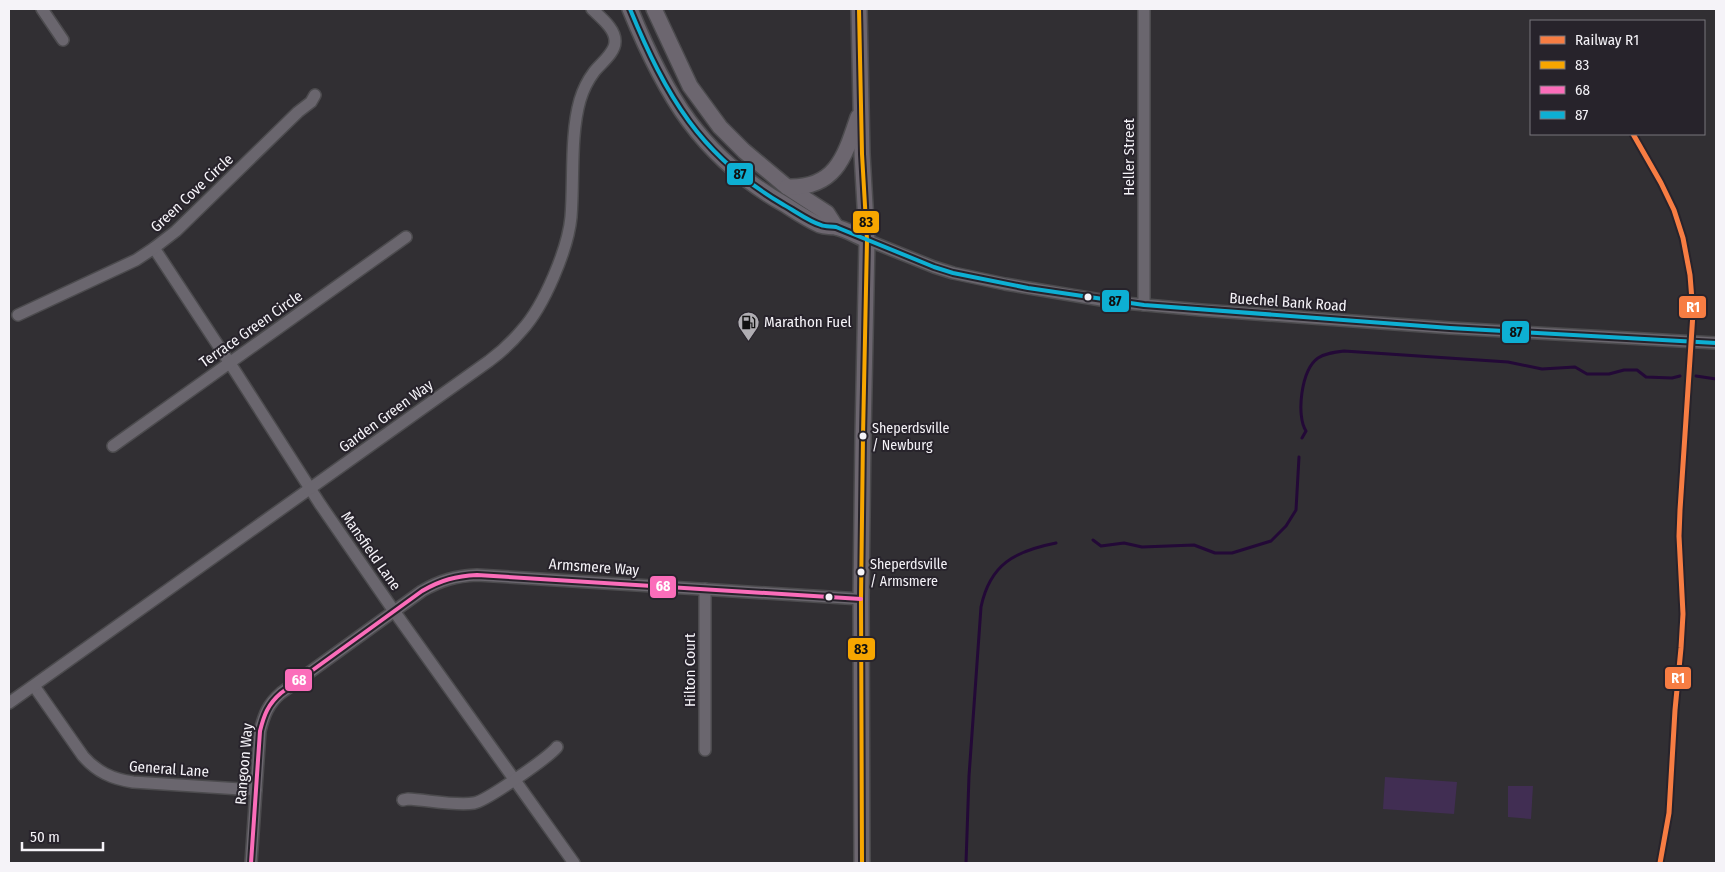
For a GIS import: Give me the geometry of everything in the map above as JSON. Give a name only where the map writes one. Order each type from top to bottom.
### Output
[{"type":"main road","points":[[630,9],[659,75],[698,134],[720,158],[759,190],[821,225],[836,227],[867,240]]},
{"type":"main road","points":[[654,9],[690,86],[720,127],[744,151],[787,187],[827,212],[836,227]]},
{"type":"main road","points":[[859,9],[862,154],[867,240],[862,436],[862,863]]},
{"type":"main road","points":[[787,187],[801,188],[817,183],[835,171],[846,153],[862,101]]},
{"type":"street","points":[[42,9],[63,40]]},
{"type":"street","name":"Garden Green Way","points":[[9,703],[489,361],[523,330],[533,315],[560,261],[568,239],[571,218],[576,116],[581,97],[594,72],[614,49],[616,40],[612,30],[592,9]]},
{"type":"street","name":"Heller Street","points":[[1144,9],[1144,305]]},
{"type":"street","name":"Green Cove Circle","points":[[18,315],[136,260],[154,248],[176,231],[310,102],[315,95]]},
{"type":"street","name":"Terrace Green Circle","points":[[113,446],[406,237]]},
{"type":"street","name":"Buechel Bank Road","points":[[867,240],[934,268],[952,273],[1028,288],[1144,305],[1450,328],[1716,343]]},
{"type":"street","name":"Mansfield Lane","points":[[154,248],[230,362],[310,488],[394,611],[574,863]]},
{"type":"street","name":"Armsmere Way","points":[[394,611],[438,582],[461,576],[477,575],[861,599]]},
{"type":"street","name":"Hilton Court","points":[[705,589],[705,750]]},
{"type":"street","name":"Rangoon Way","points":[[251,863],[260,731],[267,708],[281,693],[394,611]]},
{"type":"street","name":"General Lane","points":[[34,686],[83,756],[90,764],[103,773],[119,780],[133,782],[256,790]]},
{"type":"street","points":[[403,800],[474,803],[480,801],[514,779],[557,747]]},
{"type":"shaded area","points":[[1385,777],[1457,782],[1454,814],[1383,809]]},
{"type":"shaded area","points":[[1508,786],[1533,786],[1531,819],[1508,817]]},
{"type":"waterway","points":[[1302,438],[1306,431],[1301,415],[1304,382],[1312,364],[1318,358],[1334,352],[1344,351],[1508,362],[1542,369],[1575,367],[1587,374],[1609,374],[1624,370],[1637,370],[1646,377],[1672,378],[1680,376]]},
{"type":"waterway","points":[[1696,376],[1716,379]]},
{"type":"waterway","points":[[1093,540],[1101,546],[1124,543],[1142,547],[1194,545],[1215,553],[1232,553],[1271,541],[1286,526],[1296,510],[1299,457]]},
{"type":"waterway","points":[[966,863],[969,776],[981,607],[985,592],[991,580],[1006,562],[1028,550],[1056,543]]},
{"type":"rail line","name":"R1","points":[[1634,135],[1674,210],[1683,238],[1690,275],[1693,313],[1679,536],[1683,614],[1681,648],[1669,813],[1660,863]]},
{"type":"transit line","name":"87","points":[[630,9],[657,69],[672,96],[708,144],[730,166],[755,186],[812,221],[823,226],[836,227],[953,273],[1028,288],[1144,305],[1450,328],[1716,343]]},
{"type":"transit line","name":"83","points":[[859,9],[862,154],[867,240],[861,599],[862,863]]},
{"type":"transit line","name":"68","points":[[251,863],[260,731],[270,706],[281,693],[422,591],[442,581],[462,576],[477,575],[861,599]]},
{"type":"place","name":"Marathon Fuel","points":[[748,341]]},
{"type":"place","name":"Sheperdsville / Newburg","points":[[863,436]]},
{"type":"place","name":"Sheperdsville / Armsmere","points":[[861,572]]}]
